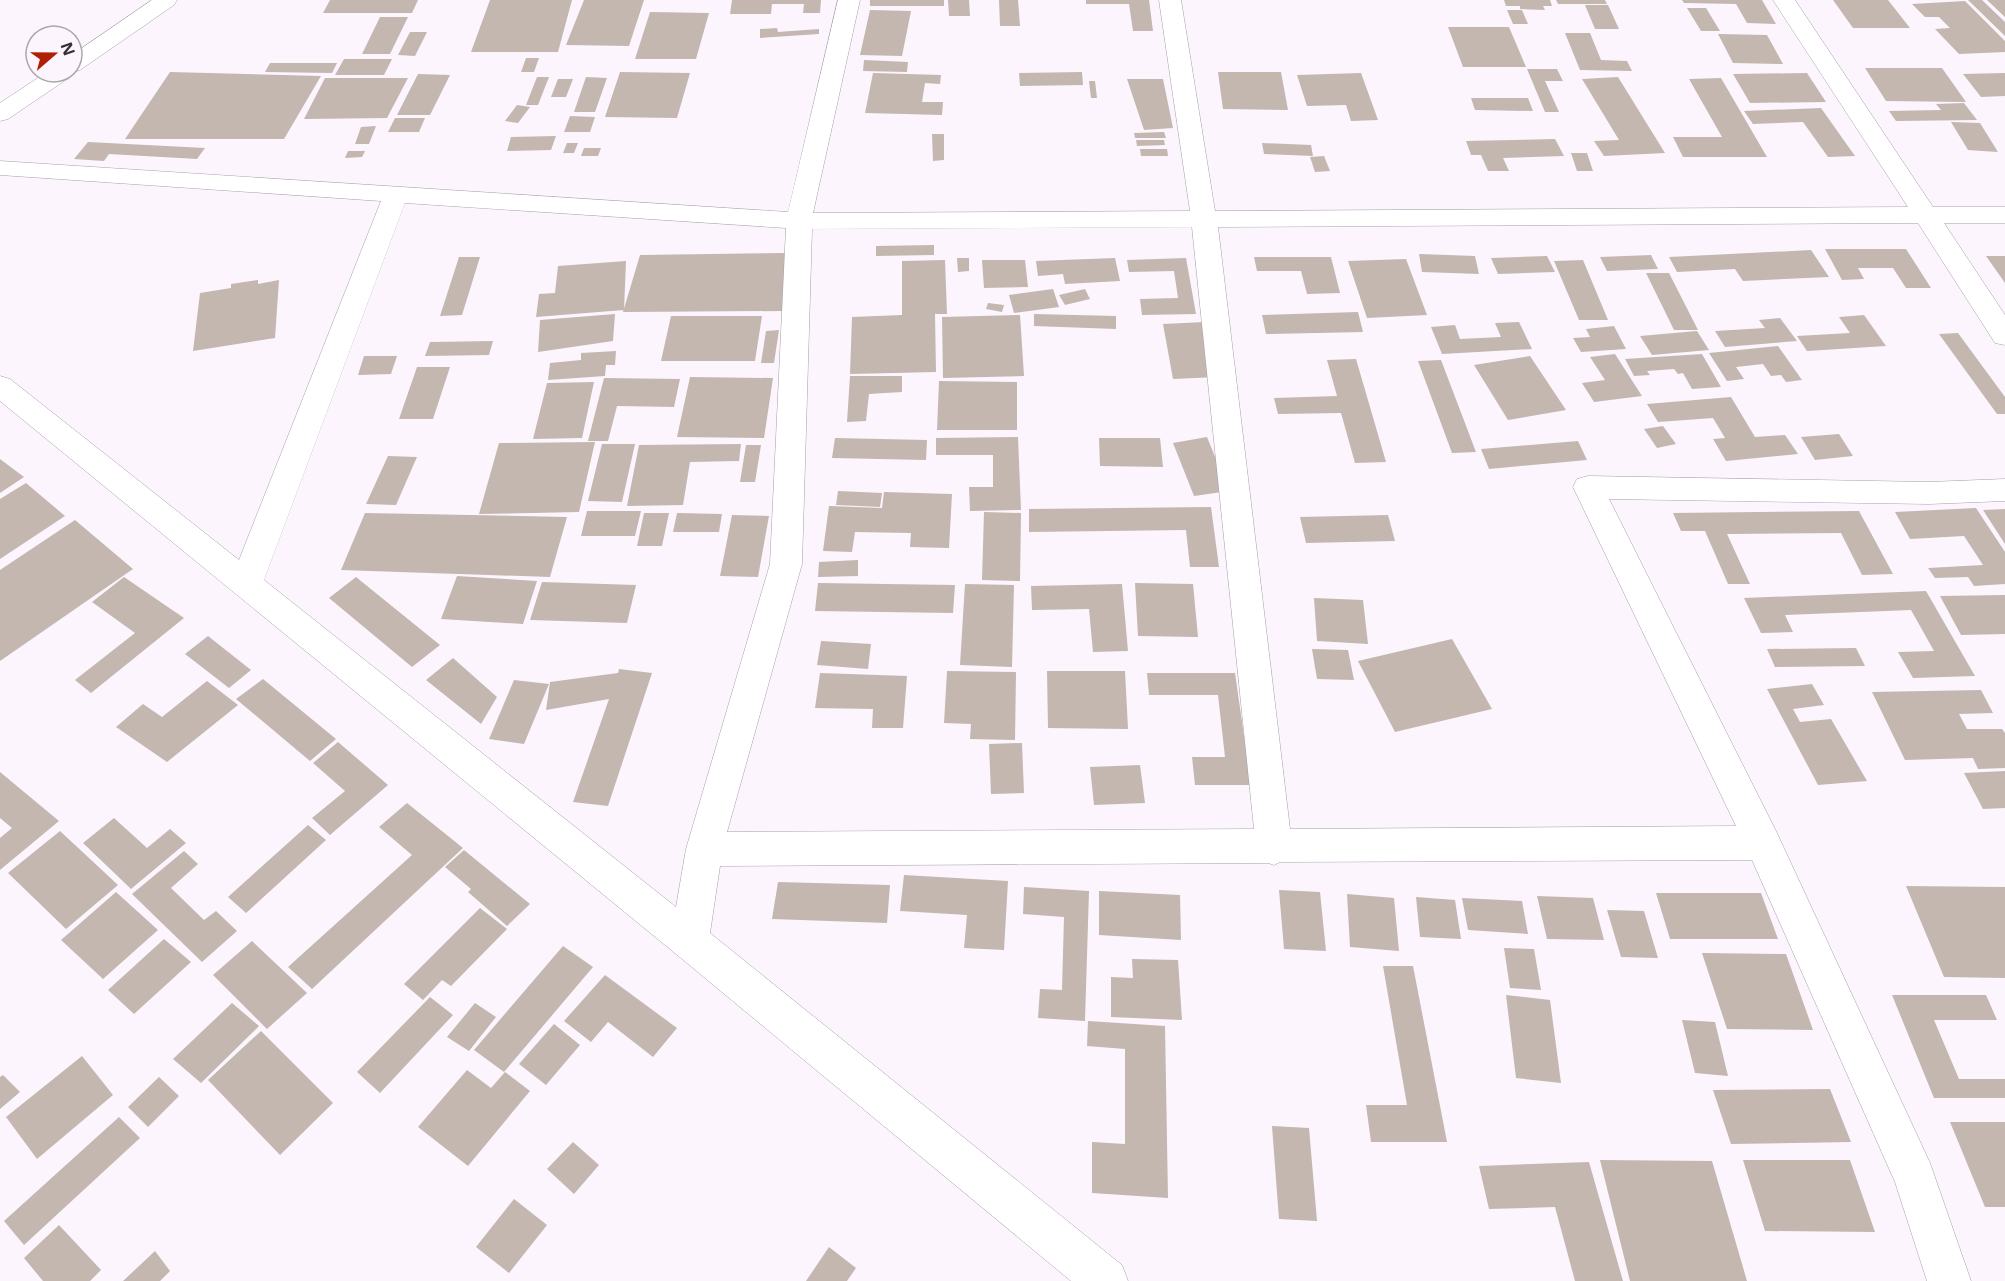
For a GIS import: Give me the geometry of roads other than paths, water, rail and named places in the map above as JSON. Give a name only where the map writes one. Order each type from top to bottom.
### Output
[{"type":"street","points":[[84,57],[166,0]]},
{"type":"street","points":[[690,941],[704,849],[786,564],[800,221],[849,0]]},
{"type":"street","points":[[1170,0],[1204,219],[1274,848]]},
{"type":"street","points":[[1784,0],[2005,336]]},
{"type":"street","points":[[0,114],[44,84]]},
{"type":"street","points":[[0,168],[800,221],[2005,215]]},
{"type":"street","points":[[246,585],[396,194]]},
{"type":"street","points":[[0,386],[690,941],[1106,1281]]},
{"type":"street","points":[[1949,1281],[1915,1178],[1763,843],[1588,488],[1929,494],[2005,490]]},
{"type":"street","points":[[704,849],[1274,848],[1763,843]]}]
